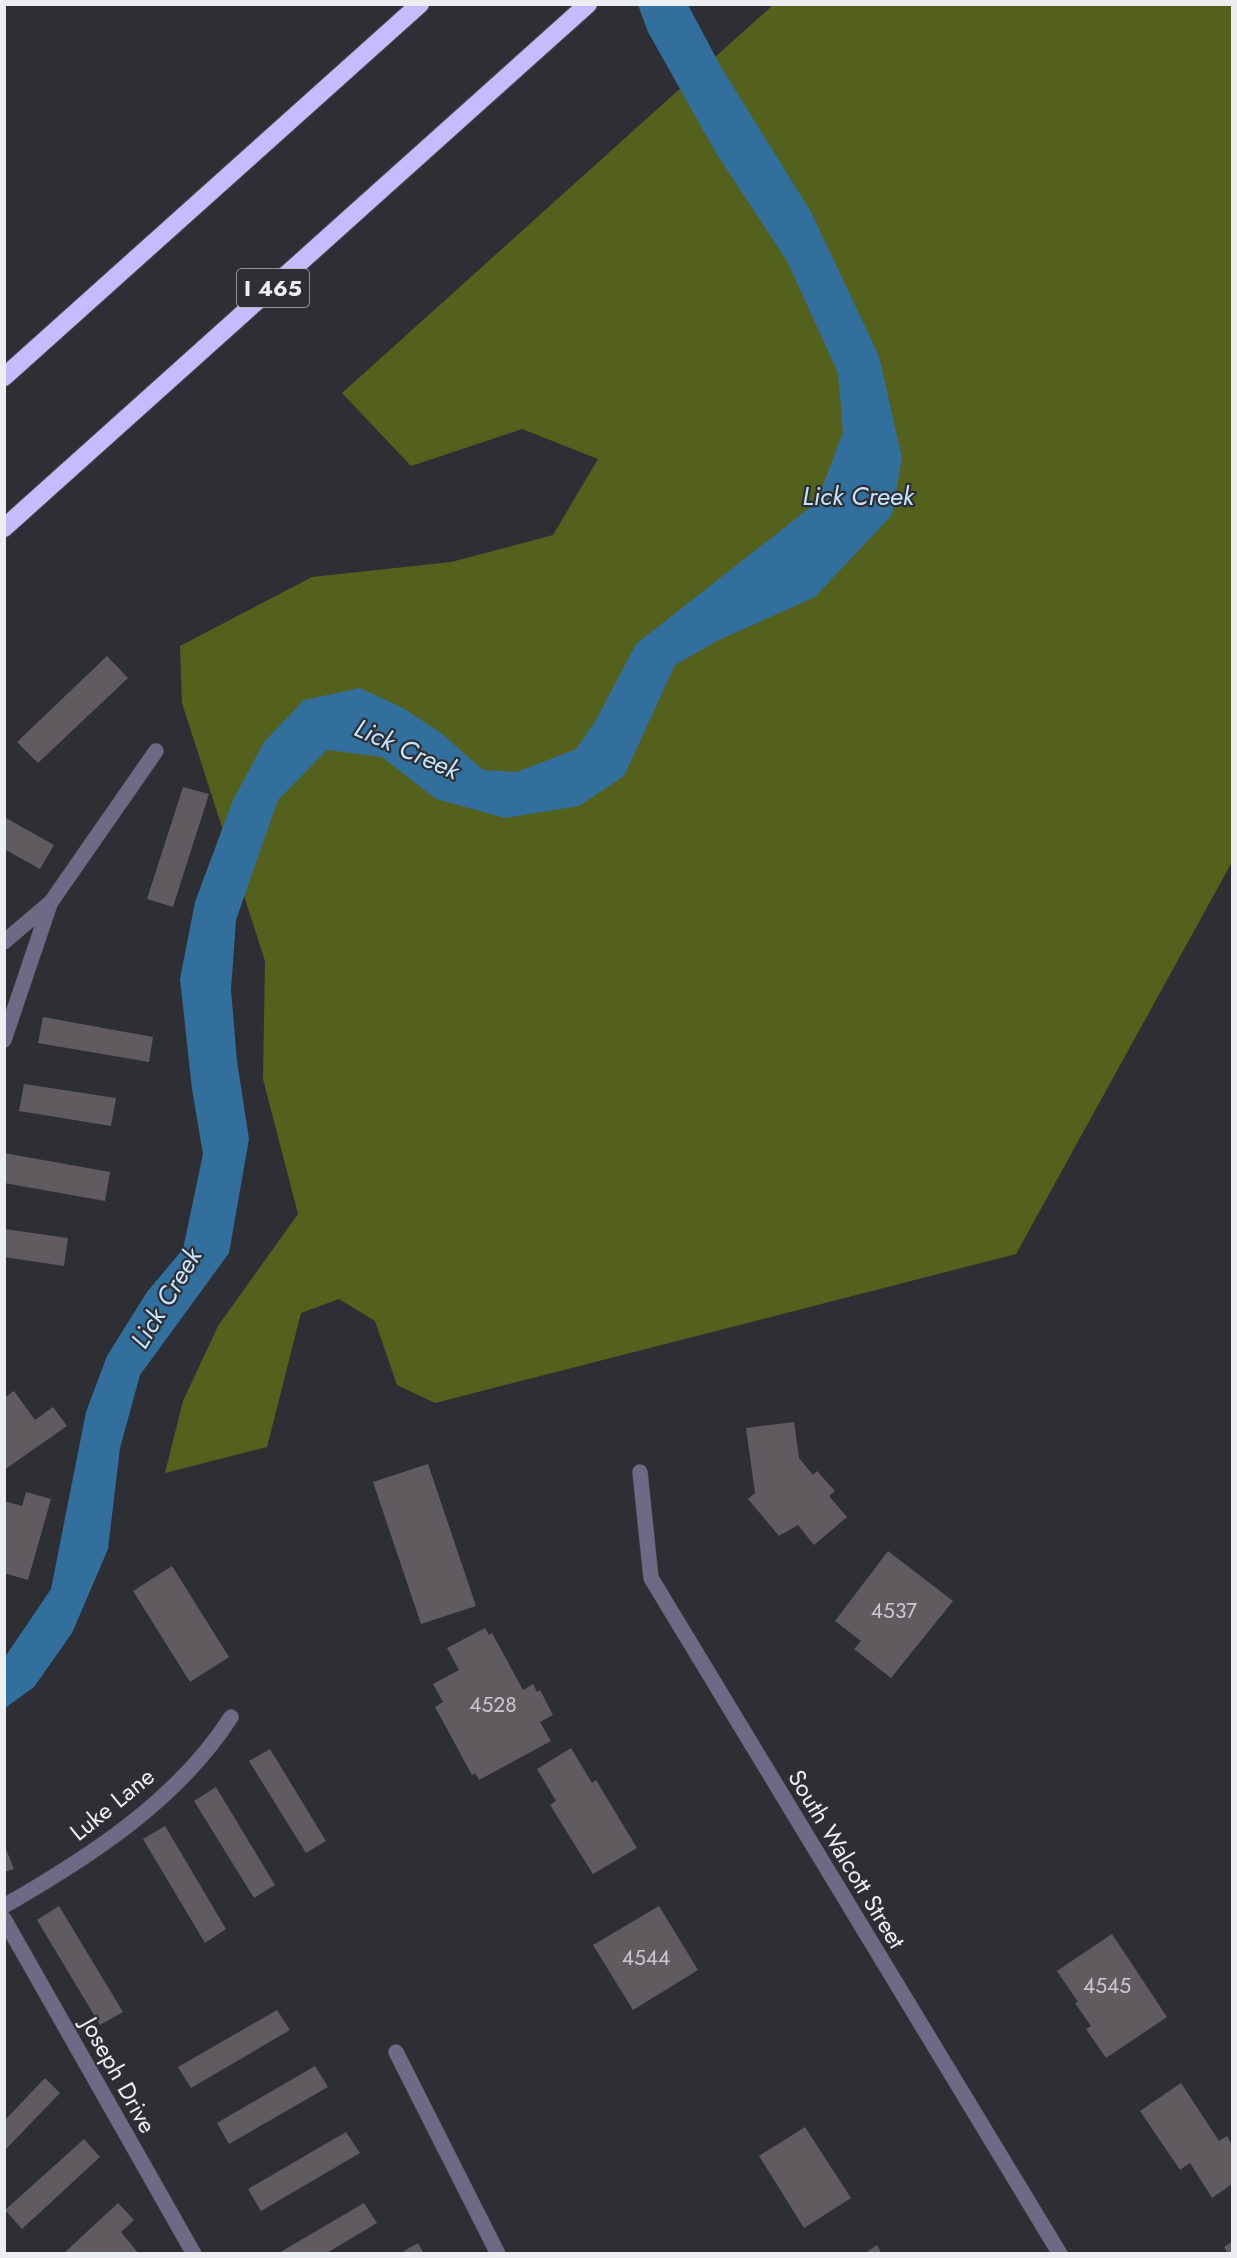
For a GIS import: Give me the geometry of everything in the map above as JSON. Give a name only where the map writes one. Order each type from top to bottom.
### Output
[{"type":"highway","points":[[4,377],[420,4]]},
{"type":"highway","name":"I 465","points":[[4,528],[588,4]]},
{"type":"street","points":[[4,942],[51,902],[156,751]]},
{"type":"street","points":[[4,1040],[51,902]]},
{"type":"street","name":"South Walcott Street","points":[[640,1472],[651,1578],[1060,2253]]},
{"type":"street","name":"Luke Lane","points":[[4,1906],[65,1872],[133,1821],[168,1790],[220,1734],[231,1717]]},
{"type":"street","name":"Joseph Drive","points":[[4,1919],[194,2253]]},
{"type":"street","points":[[396,2052],[498,2253]]},
{"type":"green space","points":[[773,5],[1232,5],[1232,862],[1016,1254],[435,1403],[397,1385],[375,1321],[339,1299],[301,1313],[267,1447],[165,1473],[183,1401],[218,1326],[298,1214],[263,1079],[265,961],[182,703],[180,646],[312,577],[451,562],[553,535],[598,459],[522,429],[411,466],[342,393]]},
{"type":"water","name":"Lick Creek","points":[[638,5],[688,5],[721,67],[811,212],[879,356],[902,458],[892,515],[815,597],[717,641],[675,665],[624,776],[579,806],[505,818],[436,799],[382,757],[327,750],[278,800],[236,920],[231,990],[237,1061],[249,1139],[229,1253],[140,1375],[120,1448],[108,1549],[72,1633],[34,1687],[5,1708],[5,1657],[51,1589],[86,1412],[107,1356],[147,1292],[183,1249],[203,1154],[192,1089],[180,979],[195,902],[233,800],[264,742],[304,700],[360,688],[403,708],[441,733],[483,770],[517,772],[576,749],[596,720],[636,644],[817,502],[843,432],[838,373],[787,261],[716,153],[648,32]]},
{"type":"building","points":[[107,656],[128,678],[38,763],[17,742]]},
{"type":"building","points":[[183,787],[209,794],[173,907],[147,899]]},
{"type":"building","points":[[4,817],[54,845],[40,869],[4,849]]},
{"type":"building","points":[[43,1017],[153,1037],[149,1062],[38,1043]]},
{"type":"building","points":[[24,1084],[116,1098],[111,1126],[19,1111]]},
{"type":"building","points":[[4,1153],[110,1172],[105,1201],[4,1183]]},
{"type":"building","points":[[4,1229],[68,1238],[64,1266],[4,1257]]},
{"type":"building","points":[[14,1391],[35,1420],[53,1407],[67,1426],[4,1470],[4,1398]]},
{"type":"building","points":[[794,1422],[799,1458],[813,1475],[817,1471],[835,1491],[829,1496],[847,1517],[814,1545],[798,1525],[779,1536],[748,1499],[755,1493],[746,1428]]},
{"type":"building","points":[[428,1464],[476,1606],[421,1624],[373,1482]]},
{"type":"building","points":[[26,1492],[51,1499],[28,1580],[4,1573],[4,1501],[22,1506]]},
{"type":"building","points":[[888,1551],[953,1601],[891,1678],[854,1649],[861,1641],[835,1621]]},
{"type":"building","points":[[172,1566],[229,1657],[190,1682],[133,1591]]},
{"type":"building","points":[[485,1628],[489,1635],[492,1633],[523,1690],[533,1684],[537,1692],[540,1690],[553,1715],[540,1722],[551,1741],[479,1780],[475,1773],[472,1775],[435,1707],[443,1702],[433,1684],[459,1670],[447,1648]]},
{"type":"building","points":[[571,1748],[592,1783],[596,1780],[637,1848],[593,1874],[550,1805],[556,1801],[537,1769]]},
{"type":"building","points":[[270,1749],[326,1841],[306,1853],[249,1761]]},
{"type":"building","points":[[216,1787],[275,1885],[254,1898],[194,1801]]},
{"type":"building","points":[[165,1826],[226,1929],[205,1943],[143,1839]]},
{"type":"building","points":[[4,1844],[14,1869],[4,1872]]},
{"type":"building","points":[[59,1906],[123,2012],[100,2025],[37,1920]]},
{"type":"building","points":[[659,1906],[698,1970],[633,2010],[593,1945]]},
{"type":"building","points":[[1112,1934],[1167,2017],[1106,2058],[1086,2029],[1091,2026],[1057,1971]]},
{"type":"building","points":[[277,2010],[290,2030],[191,2088],[178,2067]]},
{"type":"building","points":[[315,2066],[328,2087],[229,2144],[217,2123]]},
{"type":"building","points":[[45,2078],[60,2093],[4,2151],[4,2121]]},
{"type":"building","points":[[1181,2083],[1219,2141],[1227,2136],[1232,2145],[1232,2184],[1212,2198],[1190,2163],[1180,2170],[1140,2111]]},
{"type":"building","points":[[805,2127],[851,2198],[804,2228],[759,2156]]},
{"type":"building","points":[[346,2132],[360,2153],[261,2211],[248,2189]]},
{"type":"building","points":[[84,2139],[100,2157],[22,2229],[5,2210]]},
{"type":"building","points":[[118,2203],[134,2220],[121,2232],[139,2254],[63,2254]]},
{"type":"building","points":[[364,2203],[377,2223],[325,2254],[277,2254]]},
{"type":"building","points":[[1232,2242],[1232,2254],[1228,2254],[1224,2247]]},
{"type":"building","points":[[418,2243],[424,2254],[399,2254]]},
{"type":"building","points":[[877,2245],[882,2254],[864,2254]]}]
